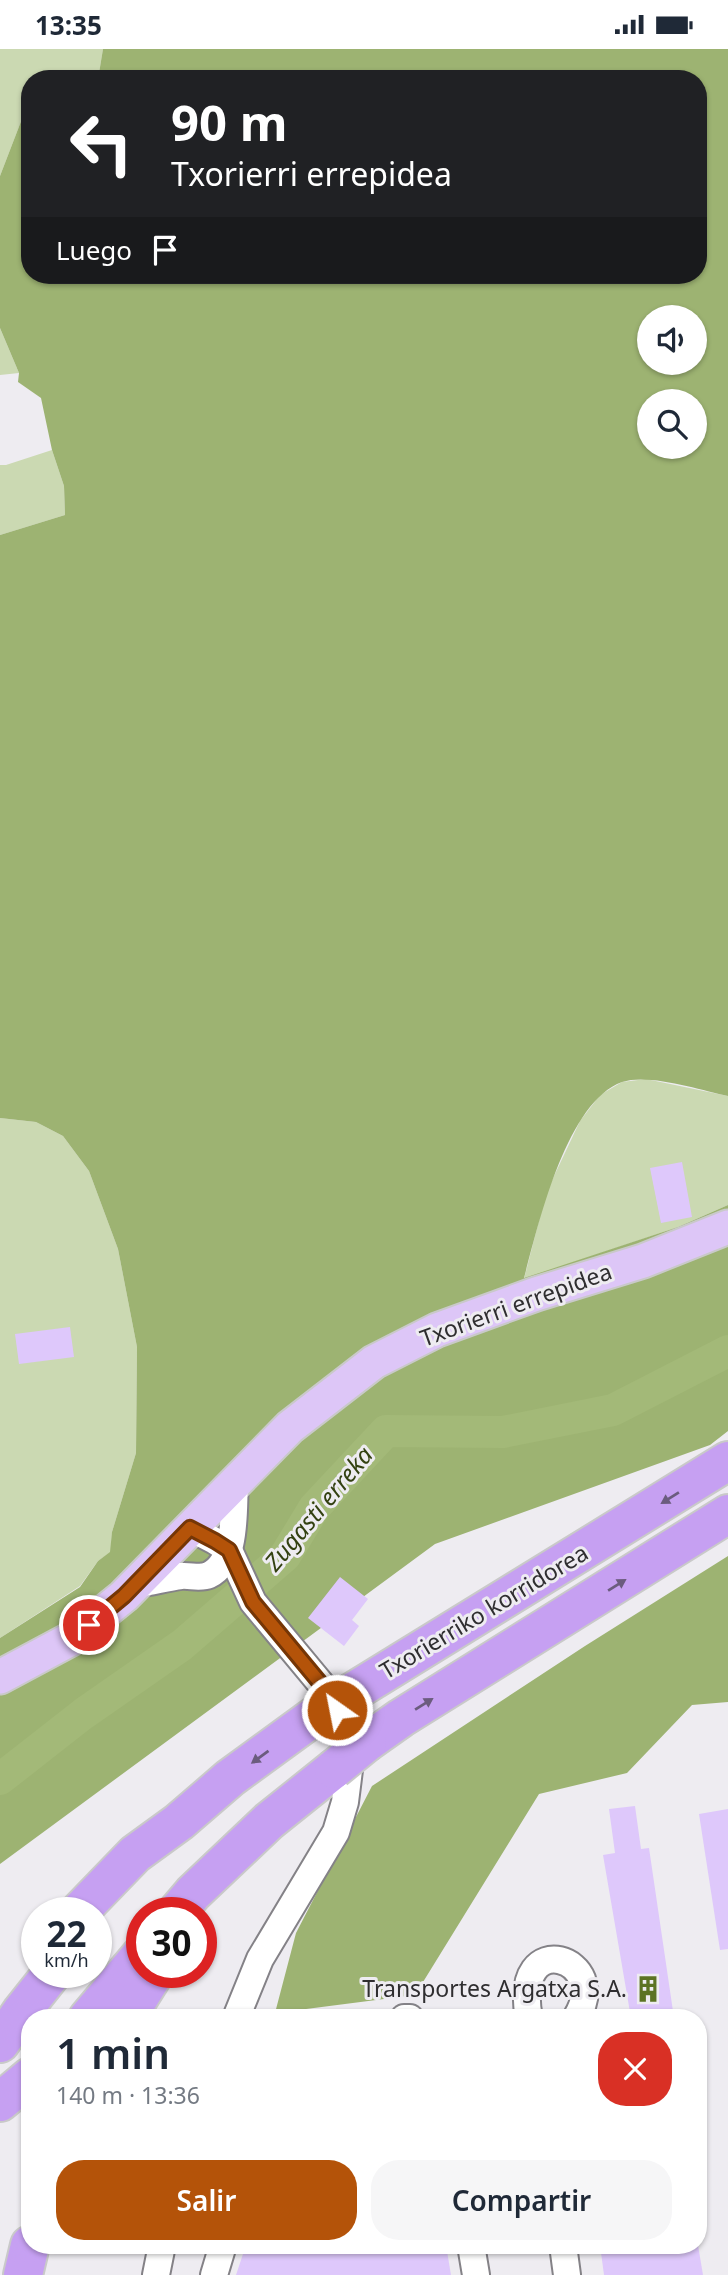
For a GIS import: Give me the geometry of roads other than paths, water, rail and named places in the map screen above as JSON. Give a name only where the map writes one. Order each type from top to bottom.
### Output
[{"type":"highway","name":"Txorierriko korridorea","points":[[179,1822],[230,1778],[315,1716],[728,1461]]},
{"type":"highway","name":"Txorierriko korridorea","points":[[243,1847],[292,1801],[401,1718],[728,1514]]},
{"type":"highway","points":[[93,1897],[135,1854],[179,1822]]},
{"type":"highway","points":[[112,1904],[160,1851],[179,1822]]},
{"type":"highway","points":[[190,1897],[243,1847]]},
{"type":"highway","points":[[207,1897],[243,1847]]},
{"type":"highway","points":[[96,2009],[126,1973]]},
{"type":"highway","points":[[0,1998],[21,1975]]},
{"type":"highway","points":[[24,2009],[40,1988]]},
{"type":"highway","points":[[132,2009],[145,1988]]},
{"type":"highway","points":[[0,2043],[21,2012]]},
{"type":"highway","points":[[0,2102],[21,2084]]},
{"type":"highway","points":[[23,2275],[28,2254]]},
{"type":"main road","name":"Txorierri errepidea","points":[[0,1677],[71,1639],[137,1584],[290,1427],[374,1362],[437,1330],[643,1261],[728,1227]]},
{"type":"street","points":[[235,1483],[231,1553],[253,1602],[324,1687],[333,1702],[347,1736],[350,1762],[345,1802],[336,1832],[261,1959],[240,2009]]},
{"type":"street","points":[[190,1528],[231,1553]]},
{"type":"street","points":[[190,1528],[197,1557],[211,1576],[253,1602]]},
{"type":"street","points":[[211,1576],[231,1553]]},
{"type":"street","points":[[137,1584],[182,1576],[211,1576]]},
{"type":"street","points":[[527,2009],[528,1986],[533,1972],[547,1960],[557,1958],[569,1963],[578,1973],[585,1988],[581,2009]]},
{"type":"street","points":[[156,2275],[160,2254]]},
{"type":"street","points":[[214,2275],[220,2254]]},
{"type":"street","points":[[472,2254],[476,2275]]},
{"type":"street","points":[[564,2254],[567,2275]]},
{"type":"waterway","name":"Zugasti erreka","points":[[0,1779],[83,1714],[182,1645],[285,1556],[314,1508],[386,1431],[503,1432],[613,1410],[728,1351]]},
{"type":"place","name":"Transportes Argatxa S.A.","points":[[648,1989]]}]
